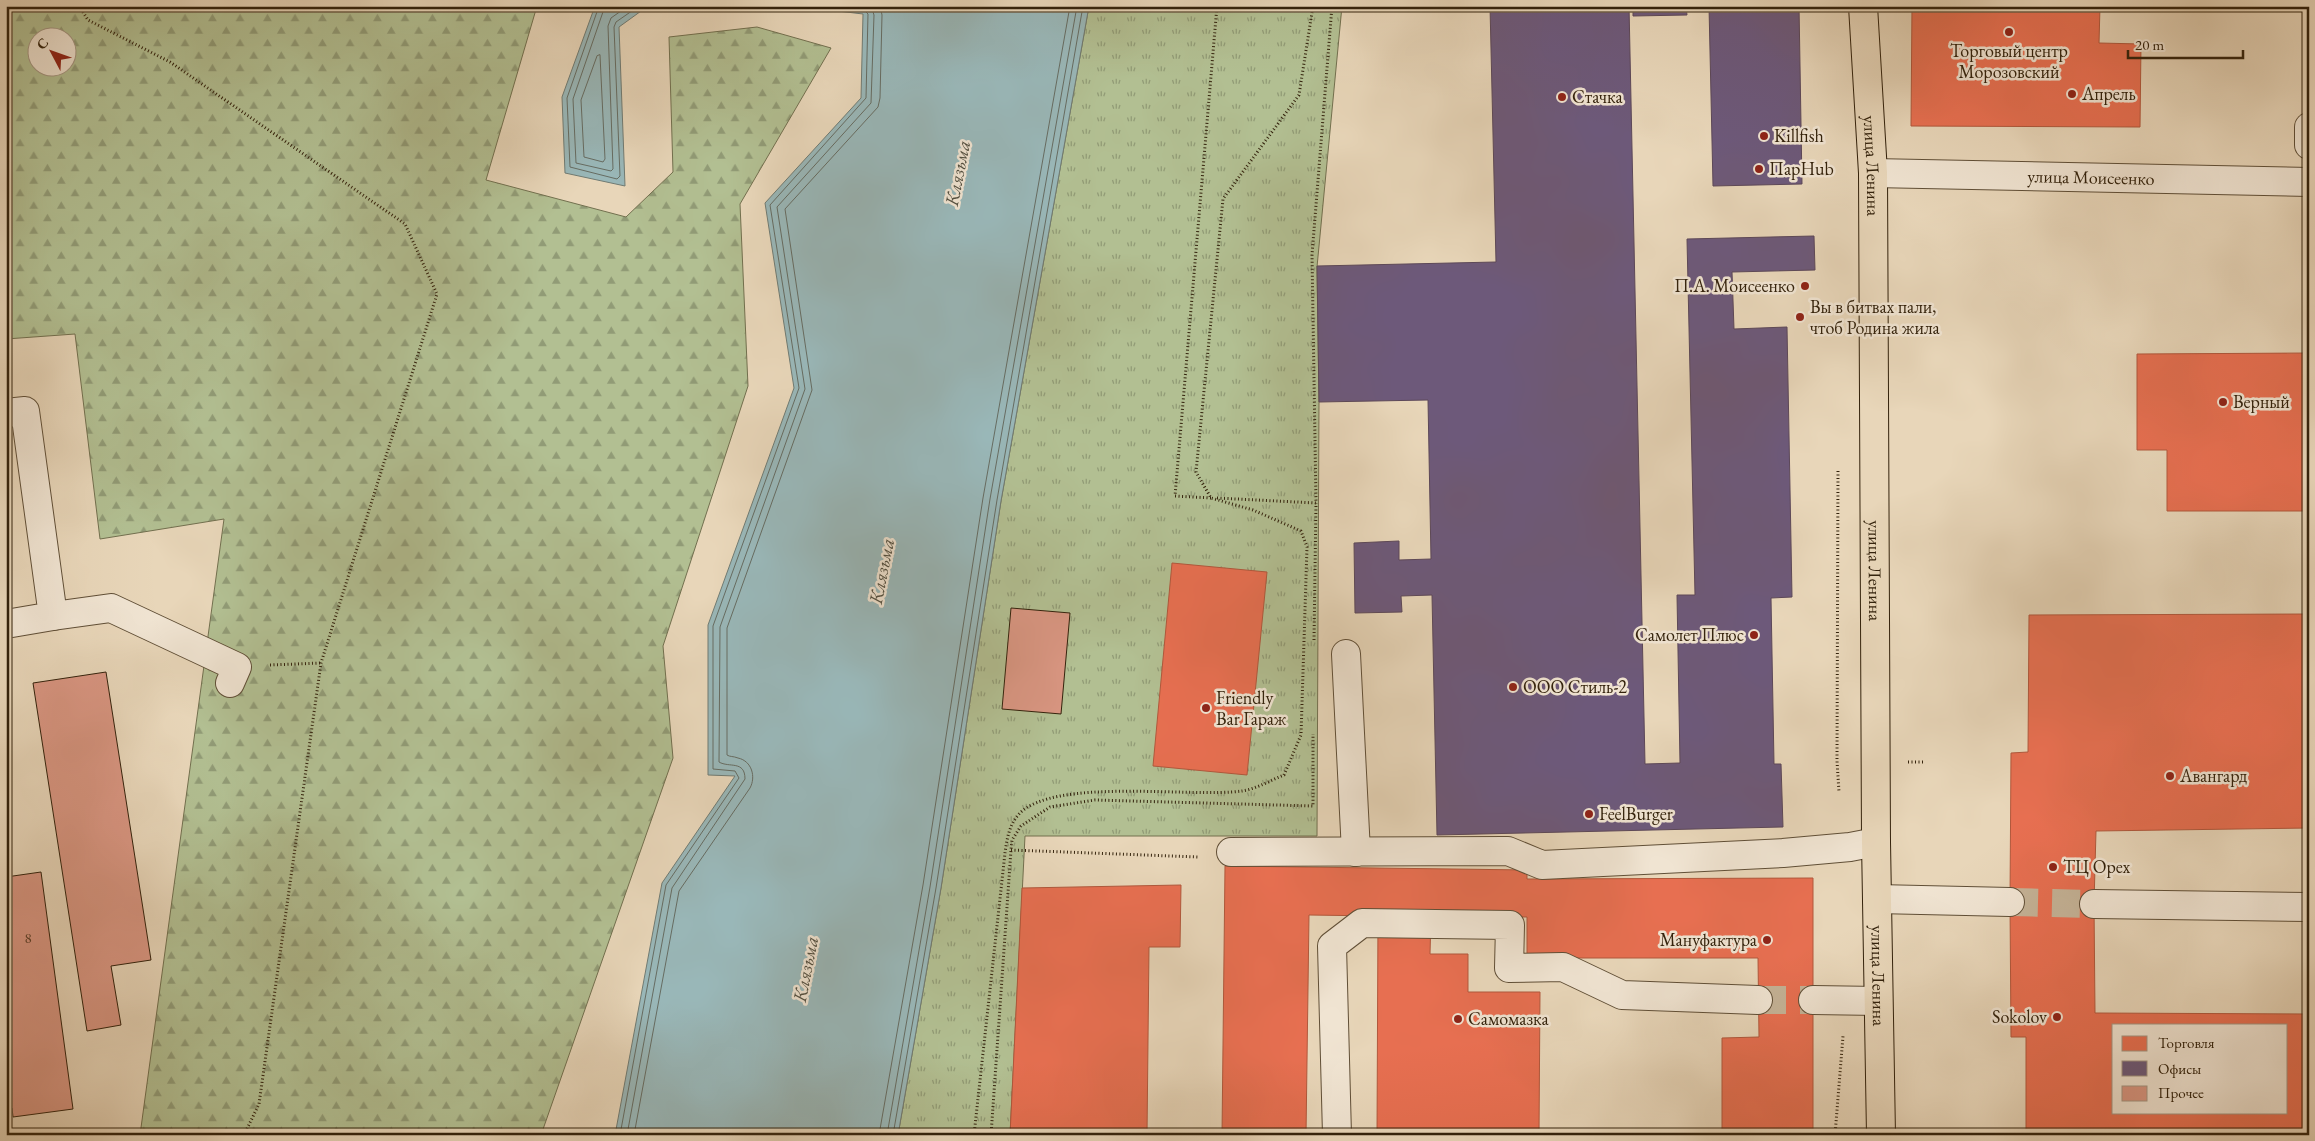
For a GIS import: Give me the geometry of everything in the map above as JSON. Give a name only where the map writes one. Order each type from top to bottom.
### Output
[{"type":"main road","name":"улица Ленина","points":[[1863,6],[1873,174],[1876,842],[1881,1135]]},
{"type":"street","points":[[2309,127],[2309,145]]},
{"type":"street","name":"улица Моисеенко","points":[[1873,174],[2309,182]]},
{"type":"street","points":[[6,413],[26,411],[53,616]]},
{"type":"street","points":[[6,624],[111,608],[233,675]]},
{"type":"street","points":[[1346,654],[1356,852]]},
{"type":"street","points":[[1220,855],[1508,851],[1542,865],[1783,853],[1850,847],[1876,842]]},
{"type":"street","points":[[1877,900],[2010,902]]},
{"type":"street","points":[[2094,904],[2309,907]]},
{"type":"street","points":[[1336,1135],[1332,946],[1362,923],[1510,925],[1509,968],[1563,967],[1622,995],[1758,1000]]},
{"type":"street","points":[[1813,1000],[1878,1001]]},
{"type":"path","points":[[79,6],[88,20],[170,62],[404,224],[437,294],[321,663],[258,1104],[244,1135]]},
{"type":"path","points":[[1217,6],[1175,496],[1316,504]]},
{"type":"path","points":[[974,1135],[1005,853],[1009,830],[1019,814],[1034,803],[1088,792],[1243,791],[1284,775],[1302,735],[1307,547],[1301,531],[1253,510],[1211,498],[1196,472],[1223,199],[1299,95],[1313,6]]},
{"type":"path","points":[[1314,650],[1316,504],[1312,255],[1332,6]]},
{"type":"path","points":[[233,675],[321,663]]},
{"type":"path","points":[[991,1135],[1011,850],[1012,840],[1021,826],[1050,806],[1095,800],[1313,806],[1314,728]]},
{"type":"path","points":[[1011,850],[1220,855]]},
{"type":"green space","points":[[6,6],[537,6],[486,180],[626,217],[673,172],[669,37],[757,27],[831,48],[740,204],[748,386],[663,646],[673,758],[541,1135],[140,1135],[224,519],[100,539],[75,334],[6,339]]},
{"type":"green space","points":[[1089,6],[1342,6],[1317,267],[1319,402],[1317,836],[1025,836],[1010,1135],[898,1135],[941,888],[1001,501]]},
{"type":"water","points":[[595,6],[648,6],[619,27],[625,186],[565,173],[562,97]]},
{"type":"water","name":"Клязьма","points":[[796,6],[1089,6],[1001,501],[941,888],[898,1135],[615,1135],[662,883],[735,776],[708,775],[708,625],[794,388],[765,203],[861,98],[863,14]]},
{"type":"building: Торговля","points":[[1912,6],[2100,6],[2099,43],[2141,44],[2140,127],[1911,126]]},
{"type":"building: Торговля","name":"Верный","points":[[2309,353],[2309,511],[2167,511],[2167,450],[2137,450],[2137,354]]},
{"type":"building: Торговля","name":"Friendly Bar Гараж","points":[[1172,563],[1267,572],[1247,775],[1153,766]]},
{"type":"building: Торговля","name":"ТЦ Орех","points":[[2309,614],[2309,828],[2096,831],[2094,904],[2095,1013],[2309,1014],[2309,1135],[2026,1135],[2026,1037],[2011,1037],[2010,902],[2011,753],[2028,752],[2029,615]]},
{"type":"building: Торговля","name":"Самомазка","points":[[1225,866],[1527,870],[1527,879],[1813,878],[1813,1135],[1722,1135],[1722,1038],[1759,1037],[1758,958],[1527,958],[1527,917],[1431,916],[1430,954],[1468,954],[1468,992],[1540,992],[1539,1135],[1377,1135],[1378,916],[1309,915],[1306,1135],[1222,1135]]},
{"type":"building: Торговля","points":[[1181,885],[1180,947],[1149,947],[1147,1135],[1010,1135],[1022,888]]},
{"type":"building: Офисы","points":[[1490,6],[1629,6],[1645,764],[1680,763],[1677,595],[1695,595],[1687,239],[1814,236],[1815,270],[1732,272],[1734,329],[1787,327],[1792,597],[1771,598],[1774,764],[1781,764],[1783,827],[1437,835],[1432,595],[1401,596],[1402,612],[1355,613],[1354,543],[1399,541],[1399,560],[1431,559],[1428,400],[1319,402],[1317,266],[1496,262]]},
{"type":"building: Офисы","points":[[1633,6],[1686,6],[1687,15],[1633,16]]},
{"type":"building: Офисы","points":[[1709,6],[1799,6],[1802,184],[1713,186]]},
{"type":"building: Прочее","points":[[1011,608],[1070,613],[1061,714],[1002,709]]},
{"type":"building: Прочее","points":[[106,672],[151,960],[111,966],[121,1025],[87,1031],[33,683]]},
{"type":"building: Прочее","points":[[41,872],[73,1109],[13,1117],[12,1108],[6,1109],[6,1016],[8,1016],[6,1000],[6,877]]},
{"type":"tunnel","points":[[2010,902],[2094,904]]},
{"type":"tunnel","points":[[1758,1000],[1813,1000]]},
{"type":"place","name":"Торговый центр Морозовский","points":[[2009,32]]},
{"type":"place","name":"Апрель","points":[[2072,94]]},
{"type":"place","name":"Стачка","points":[[1562,97]]},
{"type":"place","name":"Killfish","points":[[1764,136]]},
{"type":"place","name":"ПарHub","points":[[1759,169]]},
{"type":"place","name":"П.А. Моисеенко","points":[[1805,286]]},
{"type":"place","name":"Вы в битвах пали, чтоб Родина жила","points":[[1800,317]]},
{"type":"place","name":"Верный","points":[[2223,402]]},
{"type":"place","name":"Самолет Плюс","points":[[1754,635]]},
{"type":"place","name":"ООО Стиль-2","points":[[1513,687]]},
{"type":"place","name":"Friendly Bar Гараж","points":[[1206,708]]},
{"type":"place","name":"Авангард","points":[[2170,776]]},
{"type":"place","name":"FeelBurger","points":[[1589,814]]},
{"type":"place","name":"ТЦ Орех","points":[[2053,867]]},
{"type":"place","name":"Мануфактура","points":[[1767,940]]},
{"type":"place","name":"Sokolov","points":[[2057,1017]]},
{"type":"place","name":"Самомазка","points":[[1458,1019]]}]
